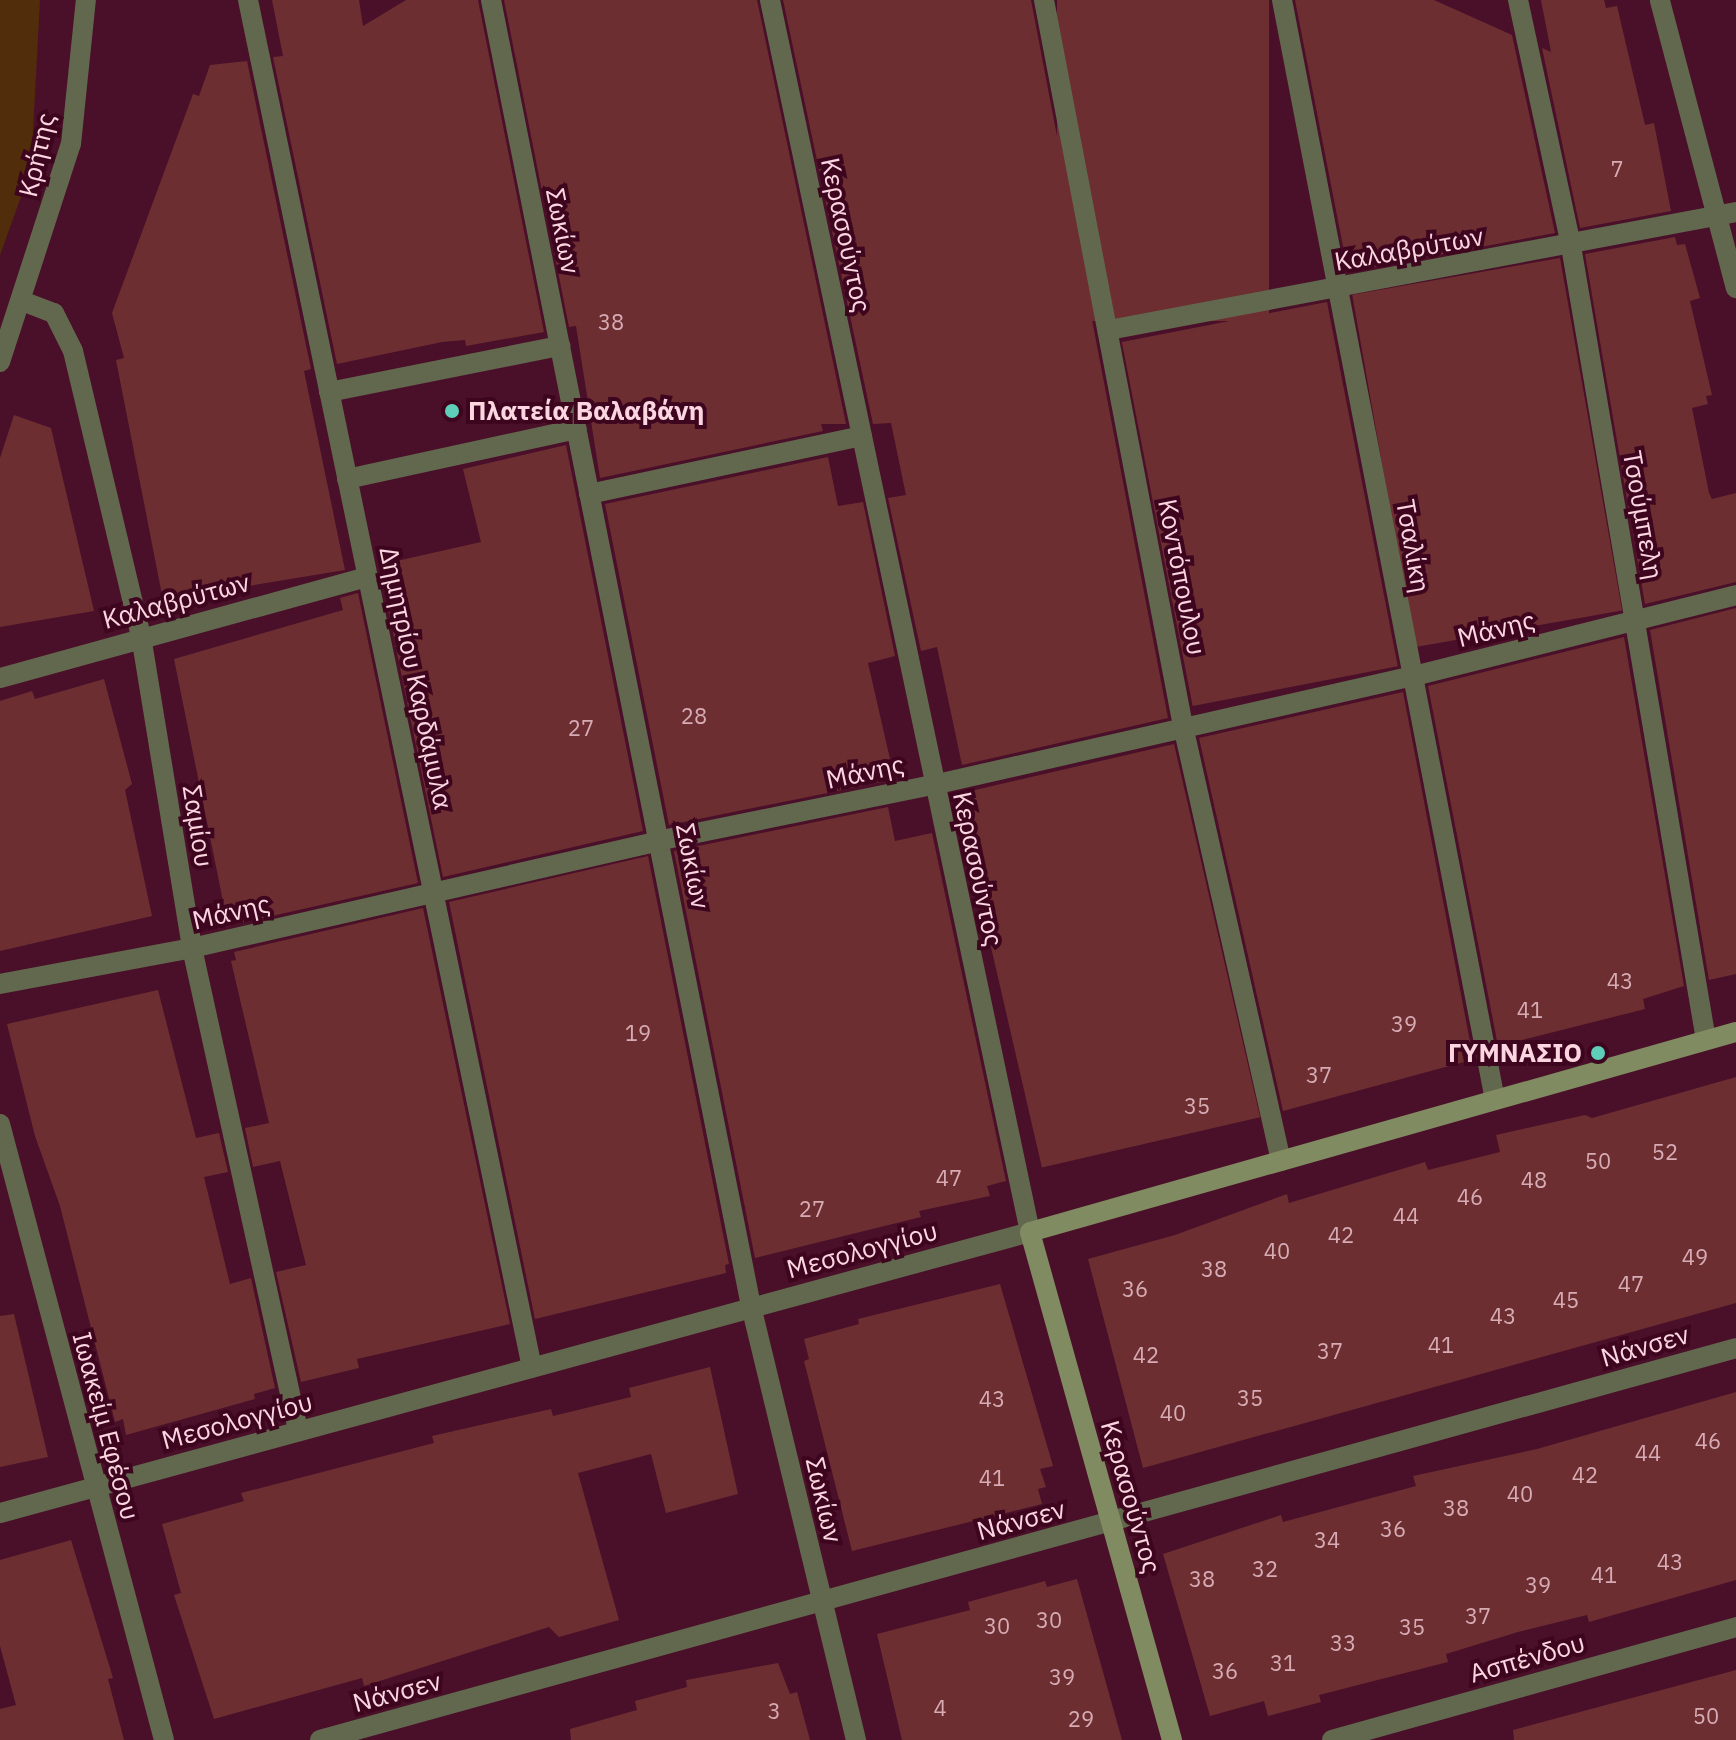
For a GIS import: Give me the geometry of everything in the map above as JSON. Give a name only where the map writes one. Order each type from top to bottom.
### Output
[{"type":"street","name":"Κρήτης","points":[[0,362],[71,144],[86,0]]},
{"type":"street","name":"Δημητρίου Καρδάμυλα","points":[[248,0],[367,577],[436,891],[532,1368]]},
{"type":"street","name":"Σωκίων","points":[[491,0],[589,494],[662,840],[751,1306],[856,1740]]},
{"type":"street","name":"Κερασούντος","points":[[770,0],[933,785],[1030,1232],[1172,1740]]},
{"type":"street","name":"Κοντόπουλου","points":[[1044,0],[1183,726],[1281,1161]]},
{"type":"street","name":"Τσαλίκη","points":[[1282,0],[1339,288],[1410,677],[1495,1100]]},
{"type":"street","name":"Τσούμπελη","points":[[1518,0],[1571,246],[1706,1040]]},
{"type":"street","points":[[1660,1],[1726,213],[1736,288]]},
{"type":"street","name":"Καλαβρύτων","points":[[1109,330],[1571,246],[1726,213]]},
{"type":"street","name":"Σαμίου","points":[[22,301],[54,313],[73,351],[141,636],[192,948],[298,1431]]},
{"type":"street","points":[[329,392],[560,346]]},
{"type":"street","points":[[347,479],[577,429]]},
{"type":"street","points":[[589,494],[862,436]]},
{"type":"street","name":"Καλαβρύτων","points":[[0,678],[141,636],[367,577]]},
{"type":"street","name":"Μάνης","points":[[0,984],[192,948],[662,840],[933,785],[1410,677],[1736,595]]},
{"type":"street","name":"Μεσολογγίου","points":[[0,1513],[1030,1232],[1736,1032]]},
{"type":"street","name":"Ιωακείμ Εφέσου","points":[[0,1124],[164,1740]]},
{"type":"street","name":"Νάνσεν","points":[[320,1740],[1736,1348]]},
{"type":"street","name":"Ασπένδου","points":[[1332,1740],[1736,1627]]},
{"type":"shaded area","points":[[0,0],[40,0],[31,169],[0,255]]},
{"type":"building","points":[[272,0],[359,0],[363,26],[406,0],[478,0],[544,332],[466,346],[465,340],[442,342],[337,364],[273,57],[283,56]]},
{"type":"building","points":[[504,0],[757,0],[846,424],[821,424],[823,431],[600,478],[576,326],[569,327]]},
{"type":"building","points":[[783,0],[1031,0],[1168,718],[962,765],[937,647],[921,651],[888,498],[906,495],[891,423],[873,424]]},
{"type":"building","points":[[1057,0],[1269,0],[1269,321],[1057,321]]},
{"type":"building","points":[[1295,0],[1434,0],[1512,35],[1555,233],[1348,272]]},
{"type":"building","points":[[1541,0],[1604,0],[1606,8],[1617,6],[1645,125],[1654,123],[1671,211],[1580,228],[1542,48],[1551,52]]},
{"type":"building","points":[[247,61],[311,369],[304,371],[345,570],[163,600],[116,360],[124,358],[112,313],[193,94],[199,96],[210,65]]},
{"type":"building","points":[[1675,237],[1677,245],[1685,244],[1700,298],[1690,301],[1712,395],[1706,396],[1708,404],[1692,408],[1709,493],[1712,499],[1736,493],[1736,582],[1645,604],[1585,254]]},
{"type":"building","points":[[1560,258],[1622,611],[1414,647],[1352,295]]},
{"type":"building","points":[[1327,302],[1398,666],[1193,706],[1122,342]]},
{"type":"building","points":[[14,415],[51,428],[94,611],[0,627],[0,458]]},
{"type":"building","points":[[566,445],[643,831],[443,877],[379,565],[481,542],[463,469]]},
{"type":"building","points":[[828,457],[838,506],[863,502],[895,656],[868,663],[890,759],[878,761],[882,782],[669,825],[605,504]]},
{"type":"building","points":[[358,593],[418,883],[228,926],[174,659],[343,610],[340,598]]},
{"type":"building","points":[[1736,608],[1736,974],[1709,980],[1650,630]]},
{"type":"building","points":[[1624,637],[1684,986],[1643,999],[1645,1009],[1498,1046],[1428,686]]},
{"type":"building","points":[[104,679],[132,784],[125,790],[152,916],[0,951],[0,701],[32,691],[35,699]]},
{"type":"building","points":[[1403,692],[1472,1052],[1462,1054],[1464,1062],[1283,1111],[1199,738]]},
{"type":"building","points":[[1174,744],[1260,1117],[1042,1168],[956,794]]},
{"type":"building","points":[[888,807],[895,841],[932,833],[1006,1181],[987,1186],[990,1196],[919,1211],[921,1217],[755,1258],[674,851]]},
{"type":"building","points":[[648,856],[729,1264],[725,1265],[726,1273],[535,1319],[449,902]]},
{"type":"building","points":[[423,908],[510,1324],[357,1359],[359,1368],[301,1382],[276,1272],[306,1265],[280,1161],[253,1167],[245,1128],[269,1123],[231,961],[236,960],[234,952]]},
{"type":"building","points":[[158,990],[196,1138],[219,1133],[228,1172],[204,1177],[230,1284],[251,1278],[275,1388],[254,1394],[255,1399],[126,1435],[123,1419],[115,1422],[60,1206],[35,1136],[7,1024]]},
{"type":"building","points":[[1736,1077],[1736,1303],[1143,1468],[1088,1259],[1175,1235],[1287,1194],[1289,1203],[1425,1162],[1428,1170],[1500,1152],[1496,1135],[1585,1115],[1592,1118]]},
{"type":"building","points":[[1000,1284],[1053,1466],[1040,1469],[1046,1487],[1038,1489],[1042,1504],[852,1551],[804,1361],[809,1359],[804,1339],[859,1324],[858,1319]]},
{"type":"building","points":[[14,1314],[48,1457],[0,1467],[0,1316]]},
{"type":"building","points":[[710,1367],[738,1494],[666,1513],[651,1454],[578,1473],[619,1620],[559,1637],[549,1627],[364,1686],[362,1678],[214,1719],[174,1595],[181,1593],[162,1524],[244,1501],[241,1493],[434,1443],[432,1436],[551,1409],[553,1416],[631,1397],[629,1388]]},
{"type":"building","points":[[1736,1392],[1736,1580],[1589,1622],[1587,1615],[1518,1632],[1446,1654],[1448,1662],[1319,1695],[1321,1702],[1268,1716],[1264,1701],[1210,1716],[1163,1554],[1281,1515],[1283,1522],[1416,1486],[1413,1476],[1537,1449]]},
{"type":"building","points":[[71,1540],[113,1678],[108,1679],[124,1740],[0,1740],[0,1709],[16,1705],[0,1646],[0,1560]]},
{"type":"building","points":[[1077,1579],[1122,1740],[902,1740],[877,1634],[970,1610],[968,1602],[1045,1581],[1047,1587]]},
{"type":"building","points":[[778,1663],[790,1694],[797,1692],[810,1740],[571,1740],[570,1729],[637,1710],[635,1701],[687,1687],[686,1680]]},
{"type":"building","points":[[1736,1670],[1736,1740],[1514,1740],[1513,1730]]},
{"type":"place","name":"Πλατεία Βαλαβάνη","points":[[452,411]]},
{"type":"place","name":"ΓΥΜΝΑΣΙΟ","points":[[1598,1053]]}]
